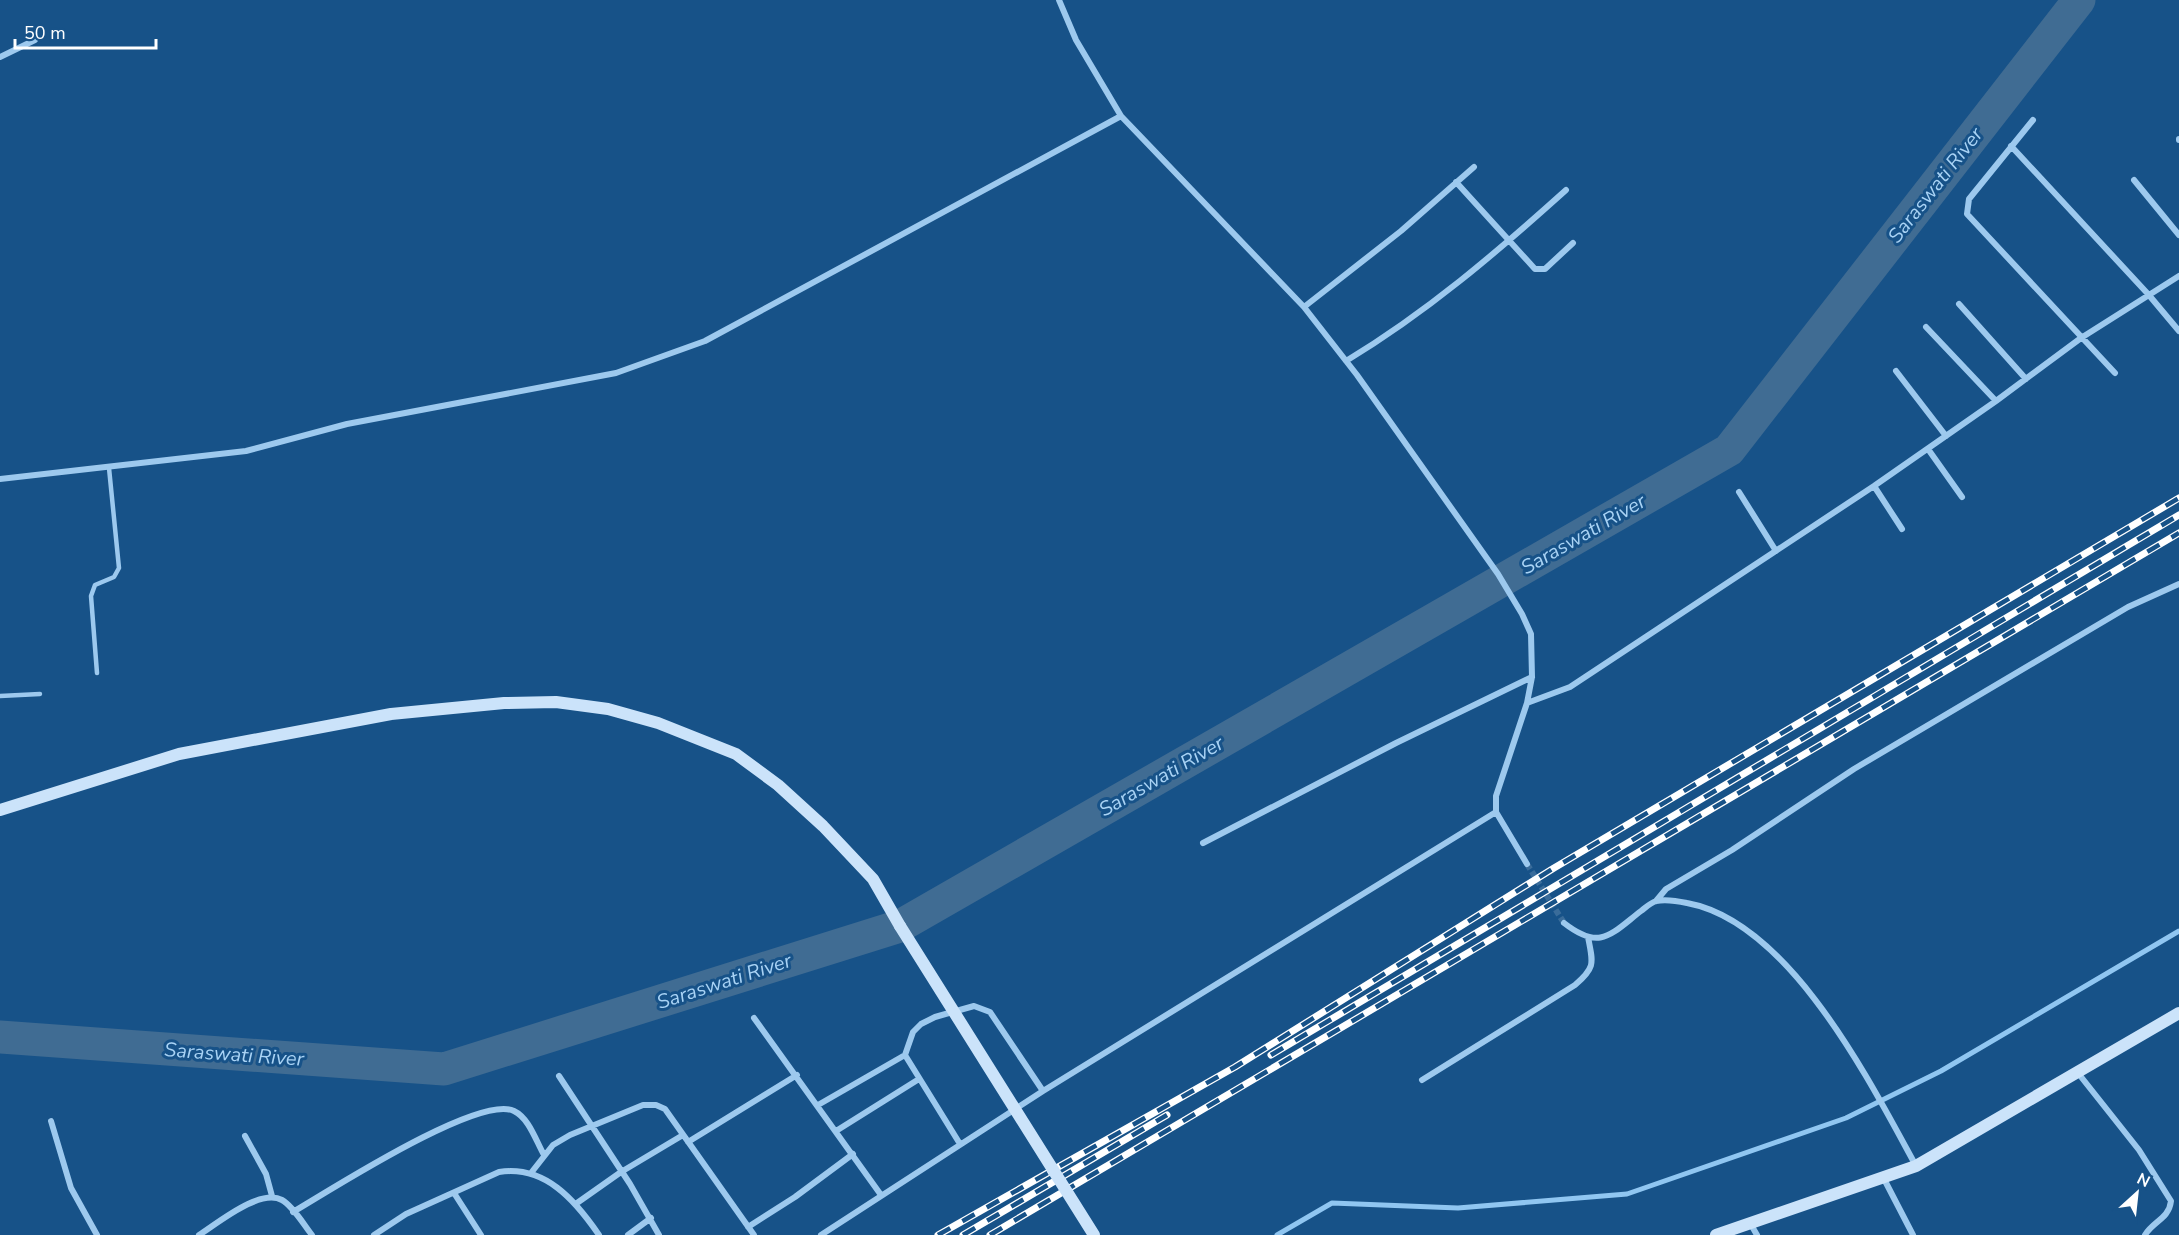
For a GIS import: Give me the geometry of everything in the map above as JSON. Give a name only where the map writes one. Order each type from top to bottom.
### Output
[{"type":"street","points":[[1059,0],[1076,40],[1120,116],[1304,307],[1498,574],[1522,614],[1531,634],[1532,676],[1527,703],[1496,796],[1496,812],[1527,864]]},
{"type":"street","points":[[0,57],[35,40]]},
{"type":"street","points":[[0,479],[246,451],[347,424],[616,374],[705,341],[1120,116]]},
{"type":"street","points":[[2033,120],[1969,199],[1966,214],[2115,373]]},
{"type":"street","points":[[2011,146],[2148,294],[2179,331]]},
{"type":"street","points":[[1304,307],[1401,231],[1474,167]]},
{"type":"street","points":[[2134,180],[2179,235]]},
{"type":"street","points":[[1456,182],[1535,269],[1540,271],[1556,261],[1573,243]]},
{"type":"street","points":[[1346,362],[1403,326],[1460,284],[1566,190]]},
{"type":"street","points":[[1527,703],[1570,687],[1874,486],[1996,401],[2080,338],[2179,276]]},
{"type":"street","points":[[1959,304],[2026,379]]},
{"type":"street","points":[[1926,327],[1996,401]]},
{"type":"street","points":[[1896,371],[1946,436]]},
{"type":"street","points":[[1928,448],[1962,497]]},
{"type":"street","points":[[1874,486],[1902,529]]},
{"type":"street","points":[[1739,492],[1776,551]]},
{"type":"street","points":[[1564,923],[1579,935],[1598,940],[1608,937],[1656,901],[1666,889],[1732,850],[1854,769],[2128,607],[2179,584]]},
{"type":"street","points":[[1203,843],[1532,676]]},
{"type":"street","points":[[0,810],[179,754],[392,714],[504,703],[556,702],[608,710],[696,736],[736,754],[778,785],[823,826],[873,879],[1094,1235]]},
{"type":"street","points":[[821,1235],[1043,1090],[1496,812]]},
{"type":"street","points":[[1656,901],[1675,901],[1705,906],[1727,916],[1754,936],[1801,981],[1842,1038],[1916,1166]]},
{"type":"street","points":[[1422,1080],[1575,985],[1589,973],[1593,964],[1588,937]]},
{"type":"street","points":[[818,1105],[905,1055],[913,1032],[921,1023],[946,1013],[974,1006],[982,1007],[990,1012],[1043,1090]]},
{"type":"street","points":[[1716,1235],[1916,1166],[2179,1013]]},
{"type":"street","points":[[754,1018],[881,1195]]},
{"type":"street","points":[[905,1055],[960,1144]]},
{"type":"street","points":[[2078,1072],[2139,1150],[2171,1200],[2166,1216],[2151,1226],[2145,1235]]},
{"type":"street","points":[[688,1142],[797,1075]]},
{"type":"street","points":[[559,1076],[651,1218],[659,1235]]},
{"type":"street","points":[[836,1131],[920,1079]]},
{"type":"street","points":[[531,1173],[553,1144],[643,1105],[656,1105],[665,1109],[754,1235]]},
{"type":"street","points":[[293,1212],[424,1136],[476,1113],[501,1108],[513,1110],[523,1117],[544,1155]]},
{"type":"street","points":[[51,1121],[70,1188],[97,1235]]},
{"type":"street","points":[[577,1203],[621,1172],[682,1135]]},
{"type":"street","points":[[245,1136],[266,1174],[272,1196]]},
{"type":"street","points":[[748,1227],[795,1197],[853,1154]]},
{"type":"street","points":[[374,1235],[406,1214],[499,1172],[512,1170],[531,1173],[577,1203],[599,1235]]},
{"type":"street","points":[[1883,1177],[1913,1235]]},
{"type":"street","points":[[454,1192],[481,1235]]},
{"type":"street","points":[[199,1235],[256,1199],[272,1196],[284,1200],[312,1235]]},
{"type":"street","points":[[2171,1200],[2179,1198]]},
{"type":"street","points":[[628,1235],[651,1218]]},
{"type":"street","points":[[1750,1223],[1757,1235]]},
{"type":"lane","points":[[97,673],[91,596],[95,585],[114,577],[119,568],[109,468]]},
{"type":"lane","points":[[0,696],[40,694]]},
{"type":"waterway","name":"Saraswati River","points":[[0,1037],[444,1069],[900,926],[1729,450],[2079,0]]},
{"type":"waterway","points":[[1277,1235],[1332,1203],[1458,1208],[1627,1194],[1846,1118],[1941,1071],[2179,931]]},
{"type":"tunnel","points":[[1527,864],[1564,923]]},
{"type":"railway","points":[[938,1235],[1235,1067],[1554,868],[2179,498]]},
{"type":"railway","points":[[1271,1055],[2179,515]]},
{"type":"railway","points":[[990,1235],[2179,533]]},
{"type":"railway","points":[[963,1235],[1167,1115]]}]
